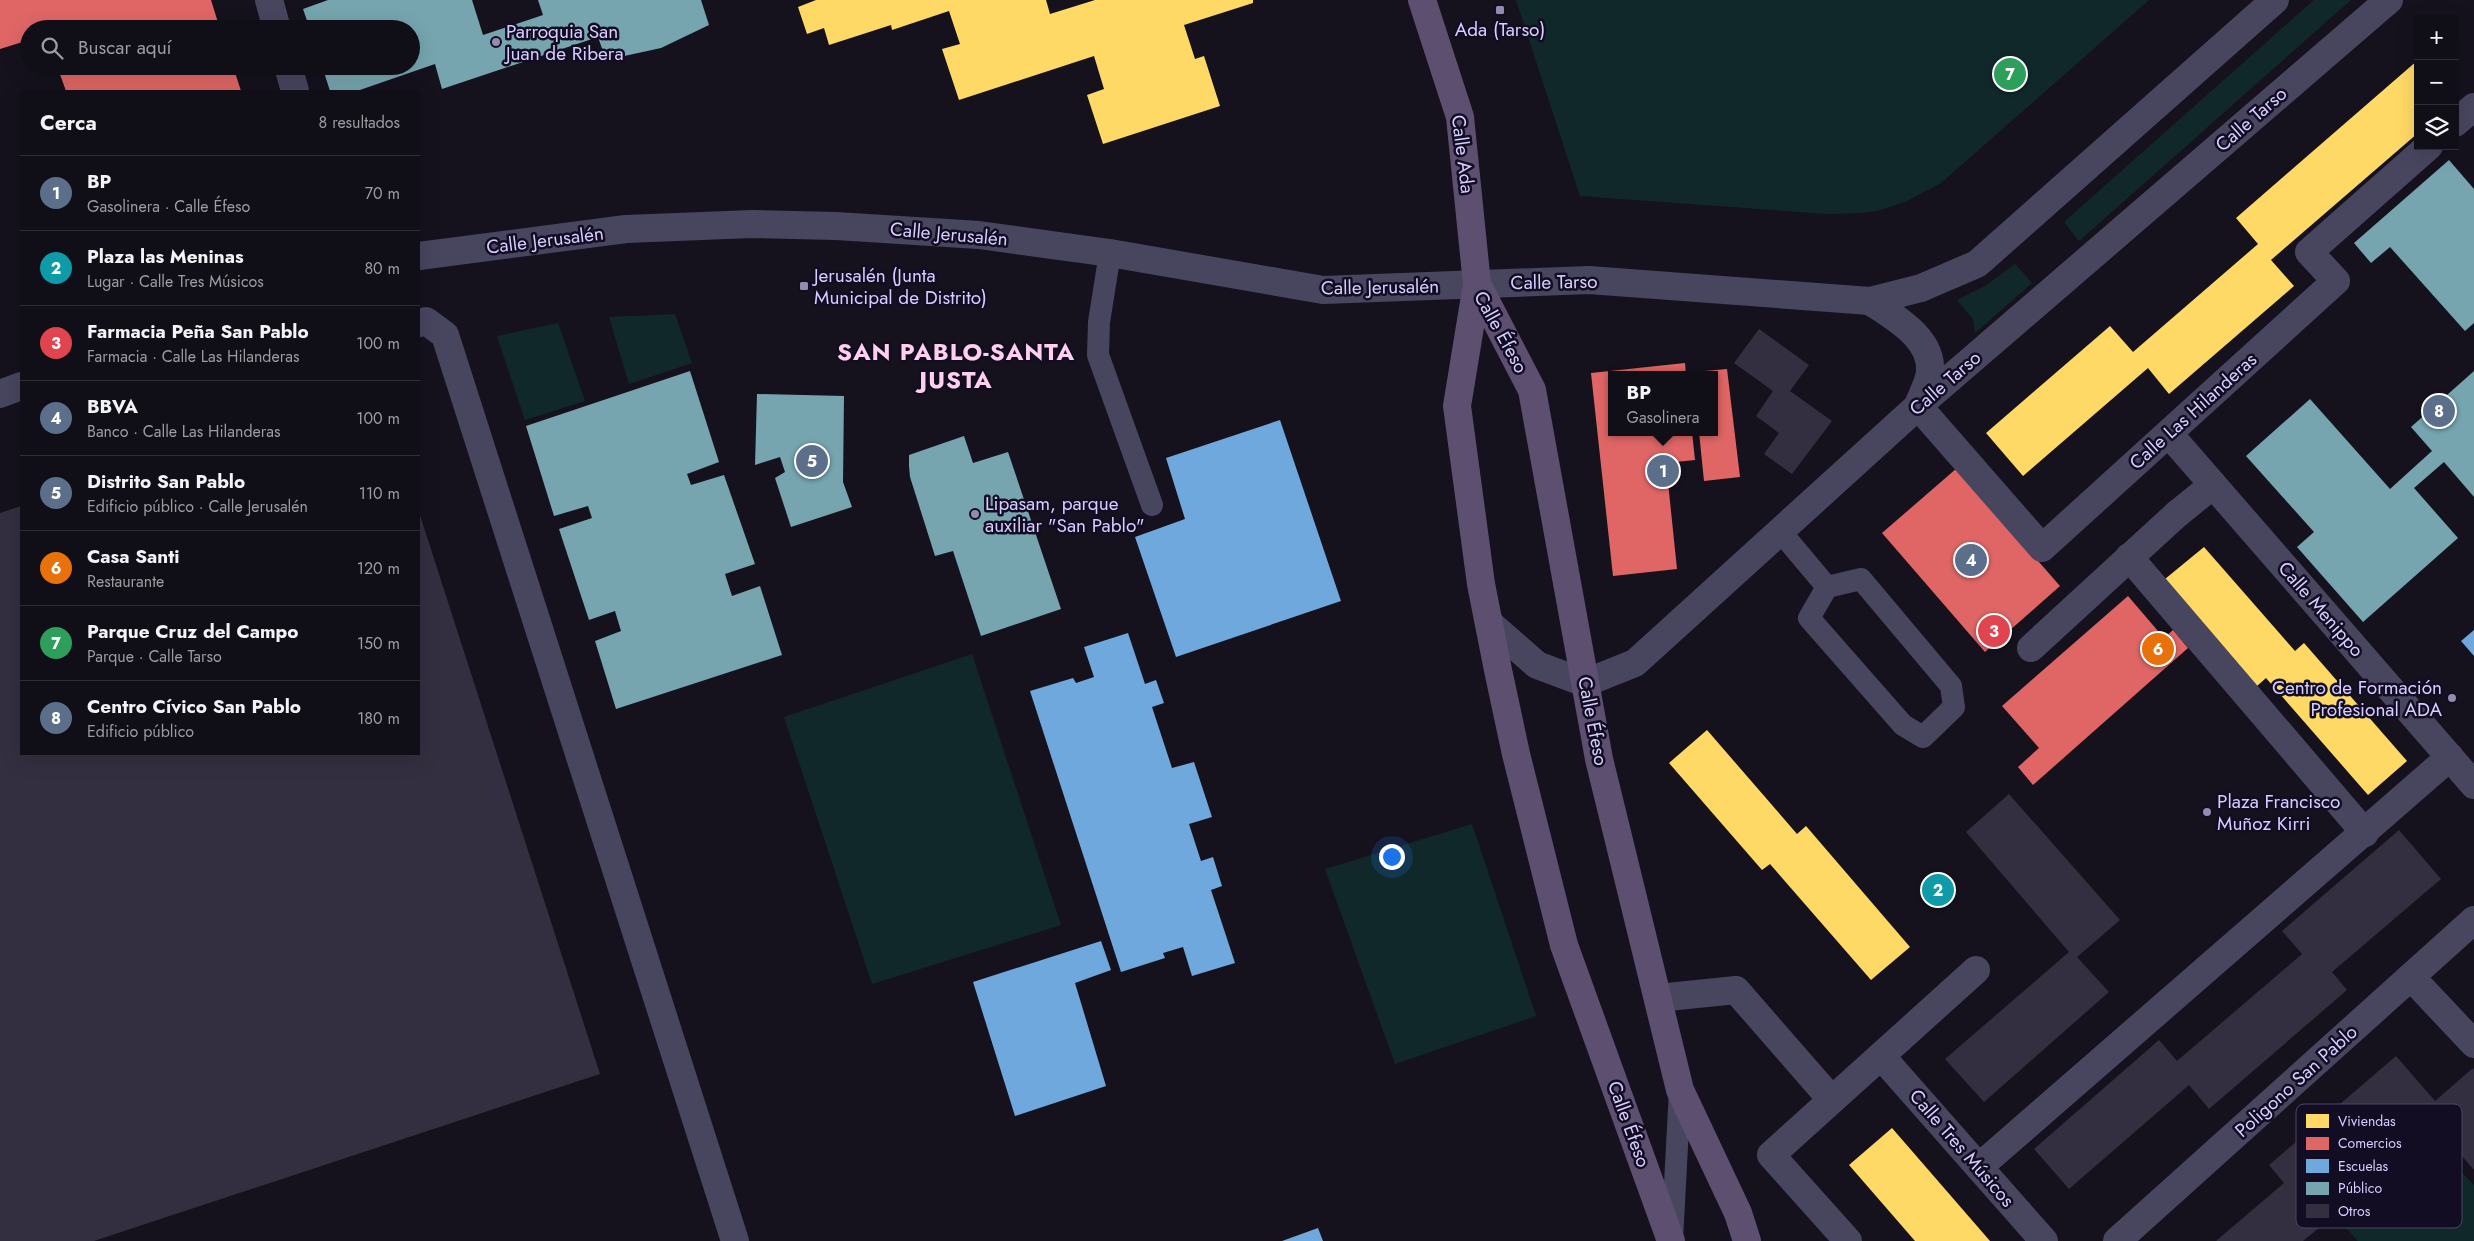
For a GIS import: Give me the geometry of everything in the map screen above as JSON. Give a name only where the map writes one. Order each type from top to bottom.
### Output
[{"type":"main road","name":"Calle Ada","points":[[1422,0],[1460,117],[1477,284]]},
{"type":"main road","name":"Calle Éfeso","points":[[1477,284],[1457,406],[1481,584],[1518,762],[1564,945],[1672,1241]]},
{"type":"main road","name":"Calle Éfeso","points":[[1477,284],[1532,390],[1599,759],[1680,1090],[1738,1213],[1747,1241]]},
{"type":"street","points":[[269,0],[275,20]]},
{"type":"street","name":"Calle Tarso","points":[[1477,284],[1589,280],[1870,301],[1921,288],[1977,264],[2275,0]]},
{"type":"street","name":"Calle Tarso","points":[[1585,684],[1635,663],[1918,406],[2389,0]]},
{"type":"street","points":[[291,75],[295,90]]},
{"type":"street","points":[[2459,120],[2474,107]]},
{"type":"street","name":"Calle Las Hilanderas","points":[[1918,406],[2042,548],[2336,281],[2309,252],[2424,150]]},
{"type":"street","name":"Calle Jerusalén","points":[[420,256],[626,229],[752,224],[979,234],[1110,253],[1323,290],[1477,284]]},
{"type":"street","points":[[1870,301],[1908,328],[1924,345],[1930,372],[1918,406]]},
{"type":"street","points":[[420,322],[426,321],[445,335],[735,1241]]},
{"type":"street","points":[[0,394],[20,386]]},
{"type":"street","name":"Calle Menippo","points":[[2169,434],[2474,785]]},
{"type":"street","points":[[2031,648],[2129,557],[2212,485]]},
{"type":"street","points":[[2129,557],[2365,833]]},
{"type":"street","points":[[1489,623],[1537,666],[1585,684]]},
{"type":"street","points":[[1979,1167],[2365,833],[2450,757]]},
{"type":"street","name":"Poligono San Pablo","points":[[2117,1241],[2474,920]]},
{"type":"street","points":[[1848,1241],[1771,1154],[1976,970]]},
{"type":"street","points":[[2411,977],[2474,1044]]},
{"type":"street","points":[[1658,998],[1736,990],[1832,1099]]},
{"type":"street","name":"Calle Tres Músicos","points":[[1880,1056],[2044,1241]]},
{"type":"lane","points":[[1110,253],[1099,322],[1098,355],[1152,504]]},
{"type":"lane","points":[[1780,531],[1827,587]]},
{"type":"lane","points":[[1861,579],[1951,686],[1954,707],[1923,737],[1903,725],[1809,618],[1827,587],[1861,579]]},
{"type":"lane","points":[[1672,1241],[1680,1090]]},
{"type":"green space","points":[[1516,0],[2149,0],[1941,183],[1907,201],[1877,211],[1827,214],[1580,196]]},
{"type":"green space","points":[[2314,0],[2351,0],[2079,241],[2064,222]]},
{"type":"green space","points":[[2015,264],[2032,283],[1975,333],[1973,319],[1957,300],[1985,286]]},
{"type":"green space","points":[[675,314],[692,363],[629,384],[609,317]]},
{"type":"green space","points":[[558,323],[585,401],[525,420],[497,336]]},
{"type":"green space","points":[[972,654],[1061,925],[872,984],[784,717]]},
{"type":"green space","points":[[1472,824],[1536,1016],[1395,1064],[1325,869]]},
{"type":"green space","points":[[2462,1173],[2474,1185],[2474,1241],[2358,1241],[2346,1228],[2462,1228]]},
{"type":"building: Viviendas","points":[[816,0],[1046,0],[1050,14],[1095,0],[1253,0],[1253,3],[1184,25],[1195,59],[1204,56],[1220,106],[1103,144],[1087,95],[1104,89],[1094,56],[959,100],[942,49],[960,44],[949,11],[892,30],[891,25],[829,45],[824,28],[807,34],[798,7]]},
{"type":"building: Viviendas","points":[[2414,63],[2414,136],[2271,260],[2294,286],[2169,394],[2148,368],[2023,476],[1986,433],[2110,326],[2133,352],[2258,244],[2236,218]]},
{"type":"building: Viviendas","points":[[2204,547],[2295,651],[2304,643],[2407,761],[2368,795],[2266,678],[2257,686],[2165,579]]},
{"type":"building: Viviendas","points":[[1707,730],[1797,834],[1806,826],[1910,947],[1871,980],[1770,864],[1762,870],[1669,763]]},
{"type":"building: Viviendas","points":[[1892,1128],[1990,1241],[1915,1241],[1849,1165]]},
{"type":"building: Comercios","points":[[0,0],[211,0],[217,20],[20,20],[20,43],[0,49]]},
{"type":"building: Comercios","points":[[60,75],[236,75],[241,90],[66,90]]},
{"type":"building: Comercios","points":[[1685,363],[1686,371],[1610,371]]},
{"type":"building: Comercios","points":[[1727,369],[1740,477],[1704,481],[1699,436],[1718,436],[1718,371],[1704,371]]},
{"type":"building: Comercios","points":[[1608,371],[1608,436],[1692,436],[1695,460],[1666,463],[1677,569],[1613,576],[1591,373]]},
{"type":"building: Comercios","points":[[1957,468],[2060,586],[1985,652],[1882,533]]},
{"type":"building: Comercios","points":[[2128,596],[2164,638],[2173,630],[2188,648],[2033,785],[2018,767],[2039,748],[2002,706]]},
{"type":"building: Escuelas","points":[[1280,420],[1341,601],[1176,657],[1135,537],[1185,519],[1166,458]]},
{"type":"building: Escuelas","points":[[2474,630],[2474,656],[2461,641]]},
{"type":"building: Escuelas","points":[[1128,633],[1145,684],[1156,680],[1164,703],[1152,707],[1172,768],[1194,762],[1212,817],[1189,824],[1201,861],[1213,857],[1222,886],[1211,890],[1235,963],[1192,976],[1183,947],[1163,953],[1165,958],[1121,972],[1030,691],[1073,678],[1076,683],[1094,677],[1084,647]]},
{"type":"building: Escuelas","points":[[1101,941],[1111,970],[1075,983],[1106,1086],[1015,1116],[973,982]]},
{"type":"building: Escuelas","points":[[1318,1228],[1323,1241],[1282,1241]]},
{"type":"building: Público","name":"Parroquia San Juan de Ribera","points":[[328,0],[472,0],[483,35],[543,15],[538,0],[701,0],[709,25],[661,48],[606,60],[598,37],[442,89],[435,64],[420,69],[420,20],[307,20],[303,9]]},
{"type":"building: Público","name":"Parroquia San Juan de Ribera","points":[[325,75],[403,75],[360,90],[330,90]]},
{"type":"building: Público","points":[[2449,160],[2474,189],[2474,323],[2465,331],[2390,247],[2371,263],[2354,243]]},
{"type":"building: Público","points":[[690,371],[719,462],[687,474],[691,485],[724,475],[755,564],[725,574],[732,596],[760,586],[782,655],[616,709],[595,641],[621,631],[615,611],[589,620],[559,529],[592,518],[588,506],[554,516],[526,426]]},
{"type":"building: Público","points":[[2474,371],[2474,497],[2444,462],[2414,488],[2458,538],[2363,622],[2297,547],[2314,532],[2246,456],[2310,399],[2390,489],[2432,451],[2411,427]]},
{"type":"building: Público","points":[[757,394],[844,396],[843,482],[852,507],[791,527],[775,478],[785,472],[780,457],[755,465]]},
{"type":"building: Público","name":"Lipasam, parque auxiliar \"San Pablo\"","points":[[964,436],[973,463],[1008,452],[1061,609],[981,636],[953,551],[935,556],[910,477],[909,466],[909,455]]},
{"type":"building: Otros","points":[[1759,329],[1809,365],[1790,391],[1832,421],[1792,474],[1764,454],[1779,433],[1756,416],[1773,391],[1734,363]]},
{"type":"building: Otros","points":[[20,506],[20,755],[420,755],[420,515],[600,1074],[94,1241],[0,1241],[0,513]]},
{"type":"building: Otros","points":[[2009,794],[2120,920],[2077,957],[2109,992],[1984,1102],[1945,1059],[2069,952],[1966,832]]},
{"type":"building: Otros","points":[[2399,830],[2441,879],[2332,972],[2347,990],[2209,1109],[2189,1085],[2069,1189],[2034,1149],[2159,1040],[2177,1061],[2302,954],[2282,931]]},
{"type":"building: Otros","points":[[2396,1056],[2435,1101],[2473,1068],[2474,1170],[2462,1156],[2462,1104],[2340,1104]]},
{"type":"building: Otros","points":[[2296,1142],[2296,1228],[2319,1228],[2303,1241],[2216,1241],[2284,1183],[2269,1165]]},
{"type":"place","name":"Ada (Tarso)","points":[[1500,10]]},
{"type":"place","name":"Parroquia San Juan de Ribera","points":[[496,42]]},
{"type":"place","name":"Parque Cruz del Campo","points":[[2010,74]]},
{"type":"place","name":"Jerusalén (Junta Municipal de Distrito)","points":[[804,286]]},
{"type":"place","name":"Centro Cívico San Pablo","points":[[2439,411]]},
{"type":"place","name":"Distrito San Pablo","points":[[812,461]]},
{"type":"place","name":"BP","points":[[1663,471]]},
{"type":"place","name":"Lipasam, parque auxiliar \"San Pablo\"","points":[[975,514]]},
{"type":"place","name":"BBVA","points":[[1971,560]]},
{"type":"place","name":"Farmacia Peña San Pablo","points":[[1994,631]]},
{"type":"place","name":"Casa Santi","points":[[2158,649]]},
{"type":"place","name":"Centro de Formación Profesional ADA","points":[[2452,698]]},
{"type":"place","name":"Plaza Francisco Muñoz Kirri","points":[[2207,812]]},
{"type":"place","name":"Plaza las Meninas","points":[[1938,890]]},
{"type":"district","name":"SAN PABLO-SANTA JUSTA","points":[[956,365]]}]
